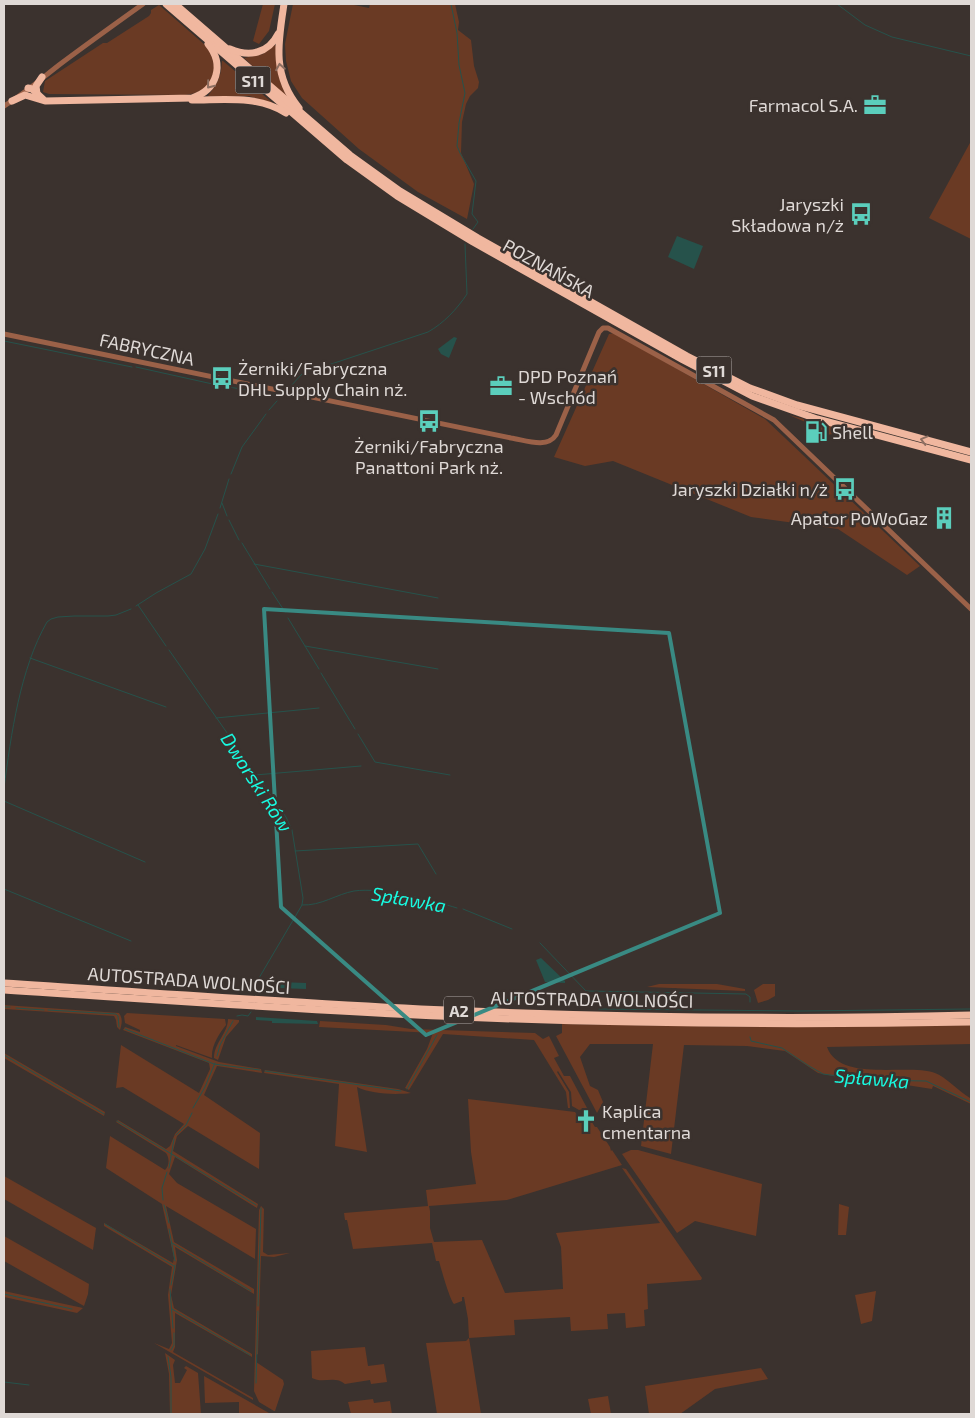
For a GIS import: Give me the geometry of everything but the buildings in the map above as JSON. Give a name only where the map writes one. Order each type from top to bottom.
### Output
[{"type":"highway","name":"POZNAŃSKA","points":[[166,4],[370,177],[430,217],[745,393],[817,419],[971,460]]},
{"type":"highway","name":"POZNAŃSKA","points":[[175,4],[313,129],[435,214],[725,376],[797,405],[971,452]]},
{"type":"highway","points":[[284,4],[278,54],[283,81],[296,105],[313,129]]},
{"type":"highway","points":[[219,43],[241,53],[257,53],[272,44],[280,28]]},
{"type":"highway","points":[[180,99],[197,96],[207,90],[213,83],[217,73],[217,63],[214,54],[195,29]]},
{"type":"highway","points":[[35,96],[36,86],[42,78]]},
{"type":"highway","points":[[28,88],[32,89],[35,96]]},
{"type":"highway","points":[[12,100],[22,96],[35,96],[51,100],[240,99],[260,102],[282,110],[313,129]]},
{"type":"highway","points":[[774,405],[787,416]]},
{"type":"highway","points":[[852,434],[871,434]]},
{"type":"highway","name":"AUTOSTRADA WOLNOŚCI","points":[[4,984],[343,1005],[555,1014],[800,1018],[971,1015]]},
{"type":"highway","name":"AUTOSTRADA WOLNOŚCI","points":[[4,990],[311,1009],[553,1020],[773,1024],[971,1022]]},
{"type":"street","points":[[4,105],[25,92],[143,4]]},
{"type":"street","points":[[4,105],[22,90],[28,88]]},
{"type":"street","name":"FABRYCZNA","points":[[4,334],[541,443],[551,441],[556,435],[599,332],[606,328],[624,336],[774,420],[971,609]]},
{"type":"highlighted area","points":[[264,609],[669,633],[720,913],[426,1035],[281,907]]},
{"type":"shaded area","points":[[263,4],[275,4],[269,31],[259,44],[253,41]]},
{"type":"shaded area","points":[[293,4],[349,4],[369,8],[370,4],[455,4],[459,22],[458,30],[471,40],[474,66],[479,82],[478,88],[470,96],[466,104],[462,122],[461,153],[474,184],[467,219],[418,192],[359,149],[302,98],[291,81],[286,61],[285,44]]},
{"type":"shaded area","points":[[159,5],[205,45],[210,54],[214,62],[213,78],[203,89],[185,95],[49,94],[43,92],[45,81],[149,16],[151,10]]},
{"type":"shaded area","points":[[274,45],[276,46],[277,67],[280,79],[288,98],[244,58],[263,54]]},
{"type":"shaded area","points":[[222,61],[274,104],[249,96],[208,96],[218,80]]},
{"type":"shaded area","points":[[971,141],[971,239],[929,218]]},
{"type":"shaded area","points":[[614,333],[765,419],[920,566],[907,575],[838,529],[751,517],[613,461],[585,466],[554,457],[609,334]]},
{"type":"shaded area","points":[[789,415],[846,430],[847,432],[826,435],[817,427]]},
{"type":"shaded area","points":[[659,984],[717,984],[745,989],[745,991],[647,987]]},
{"type":"shaded area","points":[[763,984],[775,984],[775,996],[758,1003],[754,990]]},
{"type":"shaded area","points":[[4,1005],[119,1013],[122,1023],[120,1030],[117,1027],[114,1016],[4,1009]]},
{"type":"shaded area","points":[[127,1013],[225,1019],[226,1025],[214,1045],[212,1058],[176,1046],[219,1062],[261,1069],[262,1073],[217,1066],[204,1095],[260,1133],[259,1169],[188,1126],[177,1136],[173,1151],[258,1204],[257,1208],[175,1157],[169,1174],[177,1183],[256,1229],[255,1259],[166,1206],[174,1242],[254,1289],[254,1294],[175,1247],[177,1260],[171,1295],[174,1308],[252,1354],[252,1357],[175,1313],[175,1347],[173,1352],[253,1398],[253,1400],[154,1343],[169,1349],[172,1343],[168,1295],[172,1267],[104,1226],[104,1223],[173,1263],[174,1258],[162,1204],[106,1168],[110,1136],[165,1170],[168,1164],[166,1153],[116,1122],[118,1120],[166,1149],[184,1124],[123,1087],[116,1088],[121,1045],[199,1093],[210,1069],[209,1063],[123,1030],[125,1027],[140,1032],[140,1030],[125,1023],[124,1016]]},
{"type":"shaded area","points":[[228,1019],[239,1020],[239,1022],[226,1037],[218,1060],[214,1058],[215,1053],[226,1029]]},
{"type":"shaded area","points":[[320,1021],[386,1025],[411,1029],[535,1033],[543,1039],[549,1036],[559,1056],[554,1058],[564,1076],[570,1076],[587,1108],[579,1110],[572,1106],[571,1092],[558,1071],[569,1092],[570,1108],[568,1108],[566,1092],[534,1040],[443,1034],[409,1090],[405,1088],[427,1049],[433,1033],[319,1027]]},
{"type":"shaded area","points":[[562,1024],[756,1027],[971,1025],[971,1044],[827,1047],[834,1058],[845,1065],[875,1070],[923,1070],[935,1073],[970,1098],[971,1104],[933,1086],[932,1089],[900,1084],[900,1082],[858,1081],[818,1073],[785,1051],[747,1046],[684,1045],[671,1154],[641,1146],[653,1044],[590,1044],[580,1057],[590,1086],[598,1090],[603,1102],[597,1113],[556,1036],[562,1033]]},
{"type":"shaded area","points":[[4,1053],[105,1112],[104,1116],[4,1058]]},
{"type":"shaded area","points":[[265,1070],[398,1089],[411,1093],[383,1093],[357,1087],[367,1152],[335,1146],[339,1084],[264,1073]]},
{"type":"shaded area","points":[[468,1099],[575,1112],[577,1115],[588,1116],[622,1165],[507,1200],[429,1206],[430,1228],[434,1242],[482,1240],[505,1293],[563,1289],[561,1247],[556,1233],[660,1223],[622,1168],[626,1169],[702,1278],[701,1280],[647,1284],[648,1309],[644,1310],[645,1326],[626,1328],[625,1313],[607,1314],[608,1329],[571,1331],[570,1317],[514,1320],[515,1335],[469,1338],[464,1297],[462,1297],[462,1301],[454,1304],[452,1301],[439,1261],[436,1261],[432,1243],[353,1249],[344,1213],[428,1206],[426,1190],[476,1184],[471,1152]]},
{"type":"shaded area","points":[[631,1150],[638,1150],[762,1184],[756,1236],[695,1221],[677,1233],[622,1154]]},
{"type":"shaded area","points":[[4,1176],[96,1228],[93,1250],[4,1199]]},
{"type":"shaded area","points":[[839,1204],[849,1207],[846,1235],[838,1235]]},
{"type":"shaded area","points":[[261,1206],[264,1209],[263,1252],[268,1255],[290,1253],[274,1257],[261,1256],[258,1354],[256,1355],[256,1362],[283,1380],[284,1384],[275,1411],[259,1402],[254,1391],[259,1210]]},
{"type":"shaded area","points":[[4,1236],[89,1284],[84,1306],[4,1261]]},
{"type":"shaded area","points":[[4,1291],[83,1308],[77,1313],[4,1297]]},
{"type":"shaded area","points":[[876,1291],[872,1321],[861,1324],[855,1295]]},
{"type":"shaded area","points":[[469,1338],[481,1414],[437,1414],[426,1343],[466,1341]]},
{"type":"shaded area","points":[[365,1347],[368,1366],[384,1364],[387,1382],[371,1384],[370,1380],[345,1384],[337,1380],[316,1380],[312,1378],[311,1351]]},
{"type":"shaded area","points":[[165,1353],[175,1360],[173,1365],[175,1383],[180,1383],[187,1370],[184,1368],[186,1366],[198,1373],[201,1414],[170,1414],[169,1374]]},
{"type":"shaded area","points":[[761,1368],[768,1379],[715,1389],[680,1414],[649,1414],[645,1386]]},
{"type":"shaded area","points":[[204,1376],[269,1414],[239,1414],[239,1402],[205,1403]]},
{"type":"shaded area","points":[[608,1396],[611,1414],[591,1414],[588,1399]]},
{"type":"shaded area","points":[[373,1399],[374,1403],[390,1401],[392,1414],[351,1414],[348,1402]]},
{"type":"water","points":[[677,236],[703,246],[694,269],[668,257]]},
{"type":"water","points":[[454,337],[457,338],[449,358],[441,354],[438,349]]},
{"type":"water","points":[[541,958],[565,983],[545,982],[536,960]]},
{"type":"water","points":[[280,982],[306,983],[306,989],[279,988],[278,984]]},
{"type":"water","points":[[256,1017],[317,1021],[318,1024],[272,1023],[272,1021],[256,1020]]},
{"type":"waterway","points":[[451,4],[457,33],[459,65],[465,93],[457,146],[476,181],[472,214],[478,222],[473,229]]},
{"type":"waterway","points":[[837,4],[865,25],[892,37],[971,56]]},
{"type":"waterway","points":[[289,388],[302,374],[428,332],[445,320],[467,294],[465,244]]},
{"type":"waterway","points":[[4,341],[132,367]]},
{"type":"waterway","points":[[136,367],[217,385],[282,396]]},
{"type":"waterway","points":[[269,410],[277,401]]},
{"type":"waterway","points":[[231,474],[242,447],[266,414]]},
{"type":"waterway","points":[[220,508],[229,479]]},
{"type":"waterway","points":[[222,503],[227,516]]},
{"type":"waterway","points":[[136,606],[191,574],[205,549],[218,514]]},
{"type":"waterway","points":[[229,520],[239,540]]},
{"type":"waterway","points":[[242,543],[270,589]]},
{"type":"waterway","points":[[254,564],[438,598]]},
{"type":"waterway","points":[[272,592],[285,612]]},
{"type":"waterway","name":"Dworski Rów","points":[[138,605],[166,646]]},
{"type":"waterway","points":[[4,788],[23,681],[38,640],[47,622],[58,617],[116,615],[131,609]]},
{"type":"waterway","points":[[288,618],[319,669]]},
{"type":"waterway","points":[[305,646],[438,669]]},
{"type":"waterway","name":"Dworski Rów","points":[[169,650],[286,817],[292,830],[303,898],[302,905],[259,978]]},
{"type":"waterway","points":[[30,658],[166,707]]},
{"type":"waterway","points":[[321,673],[355,729]]},
{"type":"waterway","points":[[216,718],[319,708]]},
{"type":"waterway","points":[[358,734],[375,762],[450,775]]},
{"type":"waterway","points":[[255,775],[361,766]]},
{"type":"waterway","points":[[4,801],[145,862]]},
{"type":"waterway","points":[[295,851],[418,844],[436,874]]},
{"type":"waterway","points":[[4,889],[131,941]]},
{"type":"waterway","name":"Spławka","points":[[302,905],[316,904],[354,891],[365,890],[406,895],[457,908]]},
{"type":"waterway","name":"Spławka","points":[[463,909],[512,929]]},
{"type":"waterway","name":"Spławka","points":[[540,943],[586,991],[746,994],[750,997],[750,1002]]},
{"type":"waterway","name":"Dworski Rów","points":[[252,992],[256,984]]},
{"type":"waterway","points":[[4,1007],[10,1007]]},
{"type":"waterway","points":[[16,1008],[44,1010]]},
{"type":"waterway","points":[[599,1009],[800,1011],[971,1009]]},
{"type":"waterway","points":[[48,1010],[116,1014],[119,1027]]},
{"type":"waterway","name":"Dworski Rów","points":[[237,1016],[248,1016],[251,1012]]},
{"type":"waterway","name":"Dworski Rów","points":[[217,1056],[220,1045],[233,1021]]},
{"type":"waterway","points":[[125,1029],[214,1064],[260,1070]]},
{"type":"waterway","points":[[407,1089],[437,1035]]},
{"type":"waterway","name":"Spławka","points":[[750,1037],[751,1041],[782,1048],[823,1074],[866,1080],[926,1081],[971,1102]]},
{"type":"waterway","points":[[4,1055],[104,1114]]},
{"type":"waterway","name":"Dworski Rów","points":[[193,1108],[205,1087],[215,1063]]},
{"type":"waterway","points":[[265,1071],[401,1091]]},
{"type":"waterway","name":"Dworski Rów","points":[[176,1135],[186,1125],[192,1113]]},
{"type":"waterway","points":[[117,1121],[256,1205]]},
{"type":"waterway","name":"Dworski Rów","points":[[169,1168],[174,1139]]},
{"type":"waterway","name":"Dworski Rów","points":[[163,1200],[162,1188],[167,1172]]},
{"type":"waterway","name":"Dworski Rów","points":[[164,1205],[169,1223]]},
{"type":"waterway","points":[[258,1306],[261,1208]]},
{"type":"waterway","points":[[105,1224],[174,1266]]},
{"type":"waterway","name":"Dworski Rów","points":[[169,1229],[175,1261]]},
{"type":"waterway","points":[[172,1243],[251,1291]]},
{"type":"waterway","name":"Dworski Rów","points":[[171,1285],[175,1265]]},
{"type":"waterway","name":"Dworski Rów","points":[[170,1289],[173,1328]]},
{"type":"waterway","points":[[4,1294],[72,1309]]},
{"type":"waterway","points":[[172,1309],[250,1355]]},
{"type":"waterway","points":[[256,1383],[258,1311]]},
{"type":"waterway","name":"Dworski Rów","points":[[171,1350],[174,1345],[174,1333]]},
{"type":"waterway","name":"Dworski Rów","points":[[168,1357],[171,1377],[171,1414]]},
{"type":"waterway","points":[[4,1382],[29,1385]]},
{"type":"place","name":"Farmacol S.A.","points":[[875,105]]},
{"type":"place","name":"Jaryszki Składowa n/ż","points":[[861,214]]},
{"type":"place","name":"Żerniki/Fabryczna DHL Supply Chain nż.","points":[[222,378]]},
{"type":"place","name":"DPD Poznań - Wschód","points":[[501,386]]},
{"type":"place","name":"Żerniki/Fabryczna Panattoni Park nż.","points":[[429,421]]},
{"type":"place","name":"Shell","points":[[816,432]]},
{"type":"place","name":"Jaryszki Działki n/ż","points":[[845,489]]},
{"type":"place","name":"Apator PoWoGaz","points":[[944,518]]},
{"type":"place","name":"Kaplica cmentarna","points":[[586,1121]]}]
